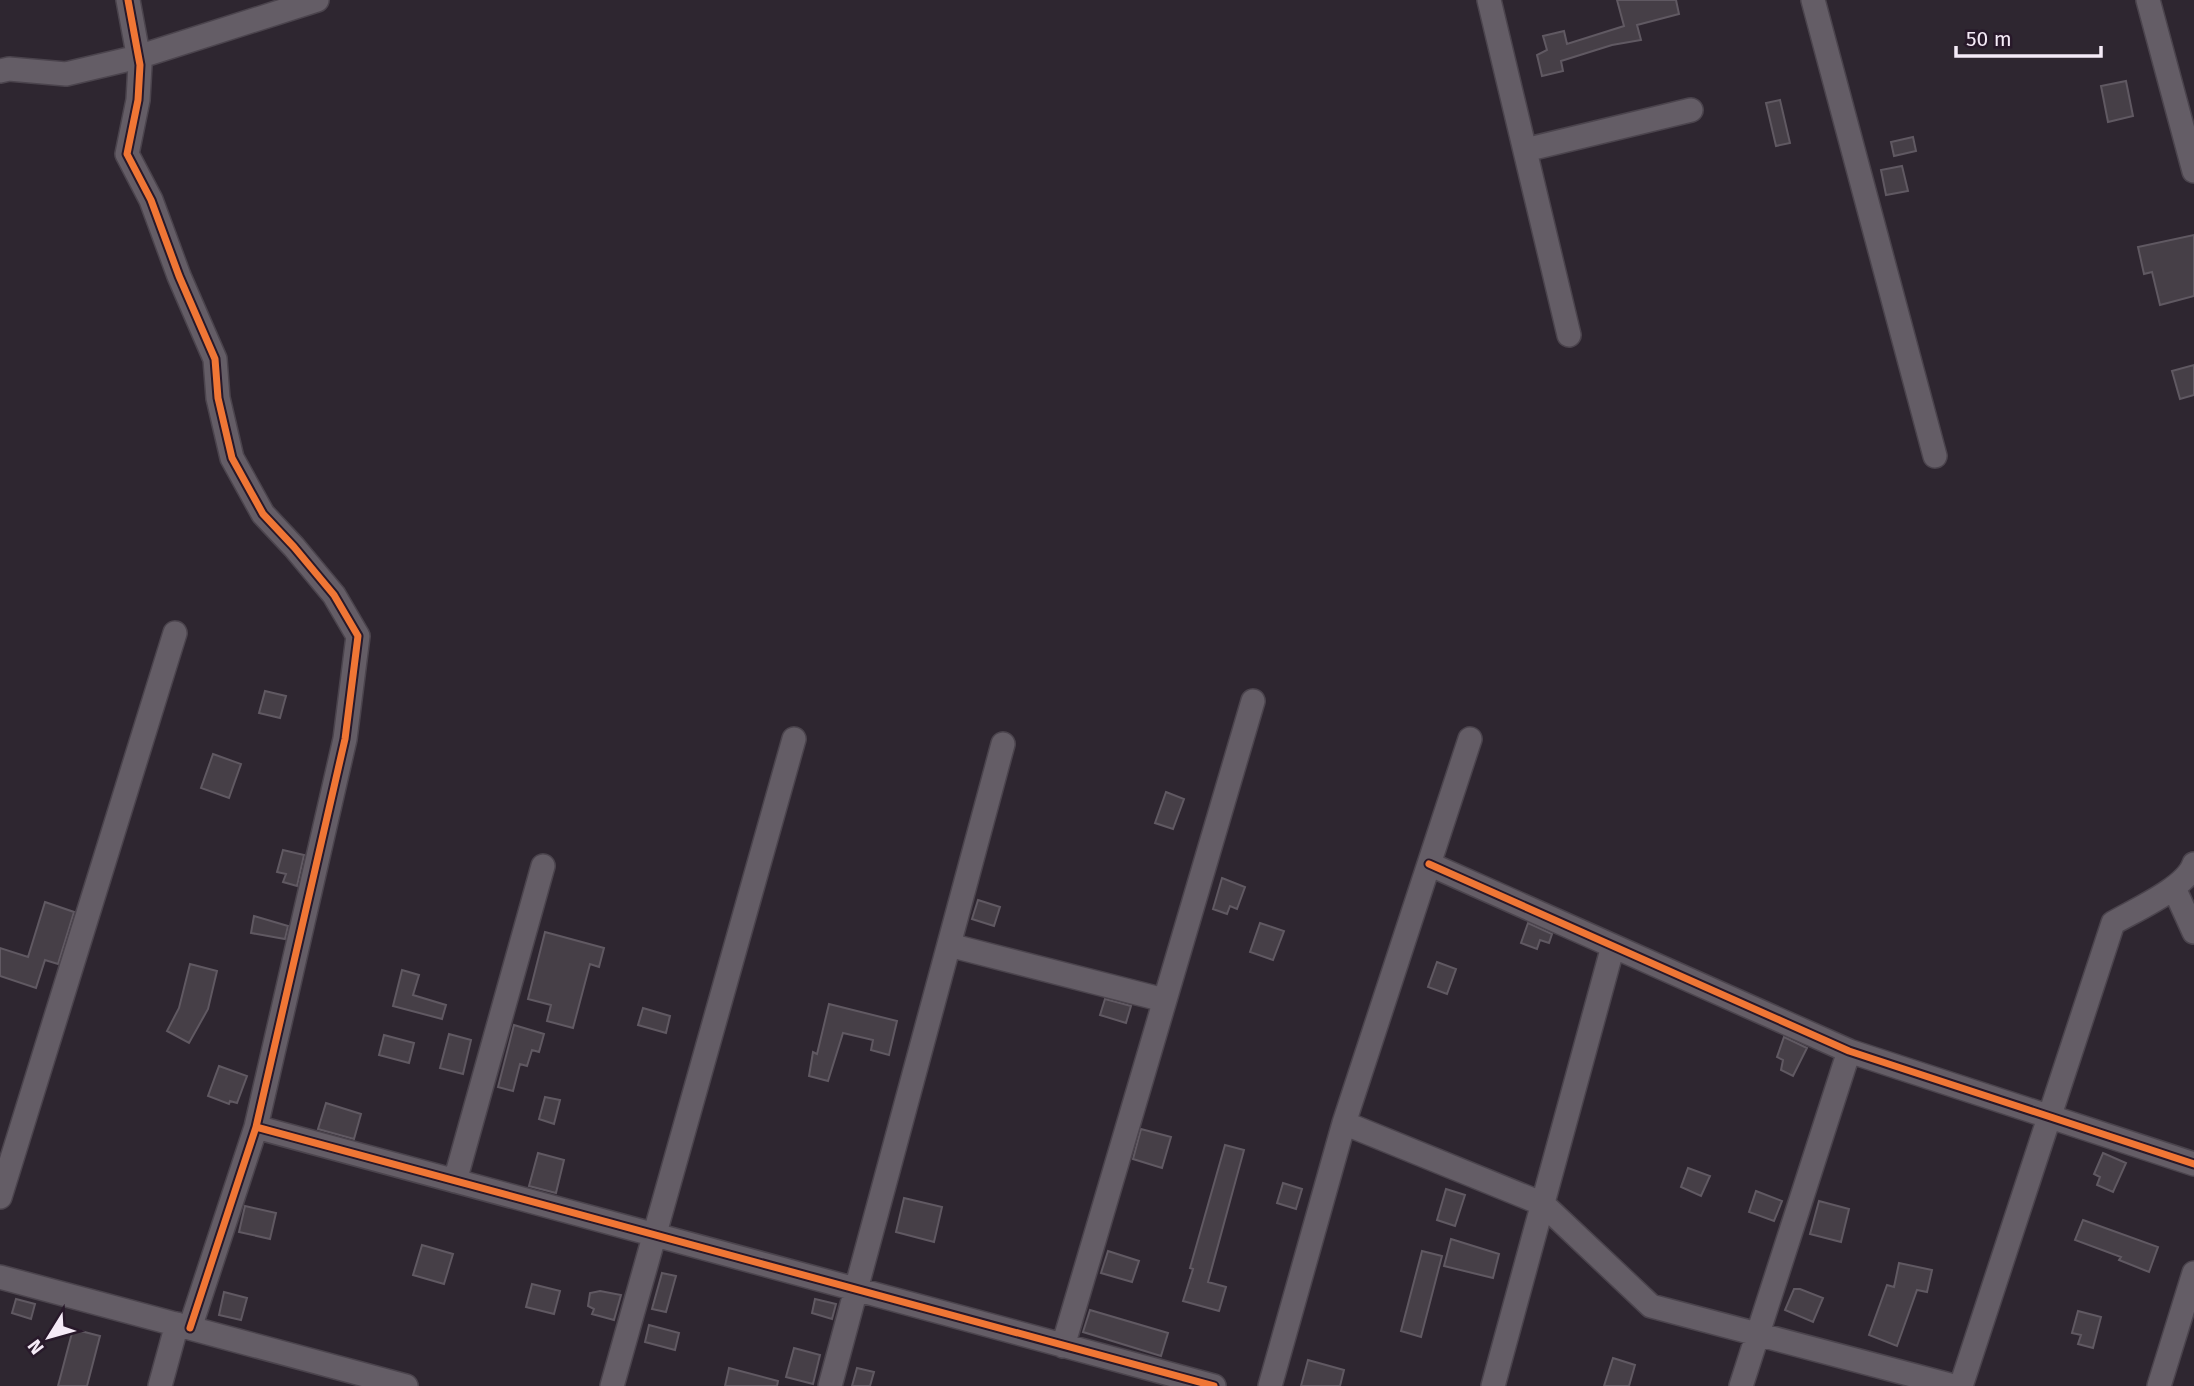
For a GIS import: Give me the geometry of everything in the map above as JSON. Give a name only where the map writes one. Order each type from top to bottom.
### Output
[{"type":"street","points":[[128,0],[138,57],[138,100],[127,154],[150,200],[215,359],[218,398],[232,458],[263,514],[334,595],[358,636],[345,739],[256,1127],[160,1386]]},
{"type":"street","points":[[0,71],[9,69],[66,74],[138,57],[317,0]]},
{"type":"street","points":[[1489,0],[1569,335]]},
{"type":"street","points":[[1813,0],[1935,456]]},
{"type":"street","points":[[2148,0],[2194,171]]},
{"type":"street","points":[[1525,150],[1691,110]]},
{"type":"street","points":[[0,1197],[175,633]]},
{"type":"street","points":[[1063,1346],[1253,701]]},
{"type":"street","points":[[612,1386],[794,739]]},
{"type":"street","points":[[1270,1386],[1344,1123],[1471,739]]},
{"type":"street","points":[[830,1386],[1003,744]]},
{"type":"street","points":[[1429,864],[1849,1051],[2194,1164]]},
{"type":"street","points":[[1961,1386],[2113,923],[2174,888],[2192,871],[2194,864]]},
{"type":"street","points":[[455,1181],[544,866]]},
{"type":"street","points":[[2174,888],[2194,932]]},
{"type":"street","points":[[948,945],[1164,1000]]},
{"type":"street","points":[[1493,1386],[1613,946]]},
{"type":"street","points":[[1741,1386],[1849,1051]]},
{"type":"street","points":[[1344,1123],[1543,1204],[1651,1306],[1954,1386]]},
{"type":"street","points":[[256,1127],[1214,1386]]},
{"type":"street","points":[[2159,1386],[2194,1273]]},
{"type":"street","points":[[0,1277],[406,1386]]},
{"type":"building","points":[[1617,0],[1676,0],[1679,14],[1637,25],[1641,40],[1612,45],[1561,61],[1563,71],[1542,76],[1537,55],[1547,50],[1543,36],[1564,31],[1567,44],[1624,26]]},
{"type":"building","points":[[2126,81],[2133,116],[2108,122],[2101,86]]},
{"type":"building","points":[[1780,100],[1790,143],[1776,146],[1766,103]]},
{"type":"building","points":[[1913,137],[1916,151],[1894,156],[1891,142]]},
{"type":"building","points":[[1902,166],[1908,191],[1886,195],[1881,170]]},
{"type":"building","points":[[2194,235],[2194,296],[2160,305],[2152,272],[2144,274],[2138,247]]},
{"type":"building","points":[[2194,365],[2194,395],[2180,399],[2172,371]]},
{"type":"building","points":[[265,691],[286,696],[280,718],[259,713]]},
{"type":"building","points":[[213,754],[241,764],[229,798],[201,788]]},
{"type":"building","points":[[1166,792],[1184,799],[1173,829],[1155,823]]},
{"type":"building","points":[[283,850],[304,855],[297,886],[283,882],[286,874],[277,872]]},
{"type":"building","points":[[1222,878],[1245,887],[1237,909],[1230,906],[1227,914],[1213,909]]},
{"type":"building","points":[[978,900],[1000,907],[994,926],[972,919]]},
{"type":"building","points":[[45,902],[74,912],[58,964],[45,960],[36,988],[0,976],[0,948],[28,957]]},
{"type":"building","points":[[254,916],[288,926],[285,939],[251,933]]},
{"type":"building","points":[[1260,923],[1284,931],[1273,960],[1250,952]]},
{"type":"building","points":[[1528,923],[1552,934],[1549,943],[1540,940],[1537,949],[1521,943]]},
{"type":"building","points":[[545,932],[604,948],[599,967],[590,964],[573,1028],[547,1021],[551,1005],[528,999]]},
{"type":"building","points":[[1437,962],[1456,969],[1447,994],[1428,987]]},
{"type":"building","points":[[190,964],[217,971],[208,1009],[189,1043],[167,1031],[179,1008]]},
{"type":"building","points":[[402,970],[419,975],[413,995],[446,1005],[442,1019],[393,1006]]},
{"type":"building","points":[[1105,999],[1131,1006],[1126,1023],[1100,1015]]},
{"type":"building","points":[[829,1004],[897,1021],[889,1055],[871,1050],[873,1040],[843,1033],[828,1081],[809,1076],[813,1052],[817,1054]]},
{"type":"building","points":[[643,1008],[670,1016],[666,1033],[638,1025]]},
{"type":"building","points":[[514,1025],[544,1034],[539,1052],[532,1050],[527,1066],[520,1064],[513,1091],[498,1087]]},
{"type":"building","points":[[449,1034],[471,1040],[463,1074],[440,1068]]},
{"type":"building","points":[[384,1035],[414,1043],[409,1063],[379,1055]]},
{"type":"building","points":[[1784,1037],[1807,1048],[1793,1076],[1781,1070],[1783,1060],[1777,1057]]},
{"type":"building","points":[[219,1066],[247,1076],[237,1103],[230,1101],[229,1104],[208,1096]]},
{"type":"building","points":[[545,1097],[560,1100],[554,1124],[539,1119]]},
{"type":"building","points":[[326,1103],[361,1114],[354,1139],[318,1129]]},
{"type":"building","points":[[1141,1129],[1171,1137],[1162,1168],[1133,1159]]},
{"type":"building","points":[[1225,1145],[1244,1150],[1208,1282],[1226,1287],[1219,1311],[1183,1301]]},
{"type":"building","points":[[538,1153],[564,1160],[556,1193],[529,1186]]},
{"type":"building","points":[[2103,1153],[2126,1163],[2113,1192],[2097,1185],[2100,1177],[2094,1174]]},
{"type":"building","points":[[1688,1168],[1710,1176],[1701,1196],[1681,1187]]},
{"type":"building","points":[[1283,1183],[1302,1189],[1296,1209],[1277,1203]]},
{"type":"building","points":[[1446,1189],[1465,1195],[1455,1226],[1437,1220]]},
{"type":"building","points":[[1756,1191],[1782,1201],[1774,1221],[1749,1212]]},
{"type":"building","points":[[904,1198],[942,1207],[934,1242],[896,1232]]},
{"type":"building","points":[[1819,1201],[1849,1209],[1841,1242],[1810,1234]]},
{"type":"building","points":[[245,1206],[276,1213],[270,1239],[239,1232]]},
{"type":"building","points":[[2083,1220],[2158,1247],[2149,1272],[2119,1260],[2121,1257],[2075,1240]]},
{"type":"building","points":[[1451,1239],[1499,1254],[1493,1278],[1444,1266]]},
{"type":"building","points":[[422,1245],[453,1254],[444,1284],[413,1275]]},
{"type":"building","points":[[1108,1251],[1139,1261],[1132,1282],[1101,1273]]},
{"type":"building","points":[[1422,1251],[1442,1256],[1421,1337],[1401,1331]]},
{"type":"building","points":[[1899,1263],[1932,1270],[1927,1292],[1917,1290],[1897,1346],[1869,1335],[1887,1285],[1894,1287]]},
{"type":"building","points":[[662,1273],[676,1276],[666,1312],[652,1309]]},
{"type":"building","points":[[532,1284],[560,1291],[554,1314],[526,1307]]},
{"type":"building","points":[[1794,1289],[1823,1298],[1813,1322],[1785,1310]]},
{"type":"building","points":[[600,1291],[621,1295],[614,1320],[592,1314],[594,1309],[588,1306],[590,1293]]},
{"type":"building","points":[[224,1292],[247,1298],[241,1320],[219,1315]]},
{"type":"building","points":[[16,1299],[35,1304],[31,1319],[12,1313]]},
{"type":"building","points":[[815,1299],[836,1304],[832,1319],[812,1313]]},
{"type":"building","points":[[1090,1310],[1168,1333],[1161,1356],[1083,1332]]},
{"type":"building","points":[[2078,1311],[2101,1317],[2093,1348],[2078,1344],[2081,1335],[2072,1333]]},
{"type":"building","points":[[649,1325],[679,1333],[675,1350],[645,1342]]},
{"type":"building","points":[[73,1329],[100,1336],[87,1386],[58,1386]]},
{"type":"building","points":[[794,1348],[820,1355],[813,1384],[786,1377]]},
{"type":"building","points":[[1613,1358],[1635,1365],[1629,1386],[1604,1386]]},
{"type":"building","points":[[1308,1360],[1344,1370],[1340,1386],[1301,1386]]},
{"type":"building","points":[[729,1368],[778,1381],[777,1386],[725,1386]]},
{"type":"building","points":[[857,1368],[874,1372],[870,1386],[852,1386]]},
{"type":"cycle path","points":[[128,0],[140,65],[138,100],[127,154],[151,200],[179,276],[215,359],[218,398],[232,458],[263,514],[334,595],[358,636],[345,739],[256,1127],[190,1328]]},
{"type":"cycle path","points":[[1429,864],[1849,1051],[2194,1164]]},
{"type":"cycle path","points":[[256,1127],[1214,1386]]}]
